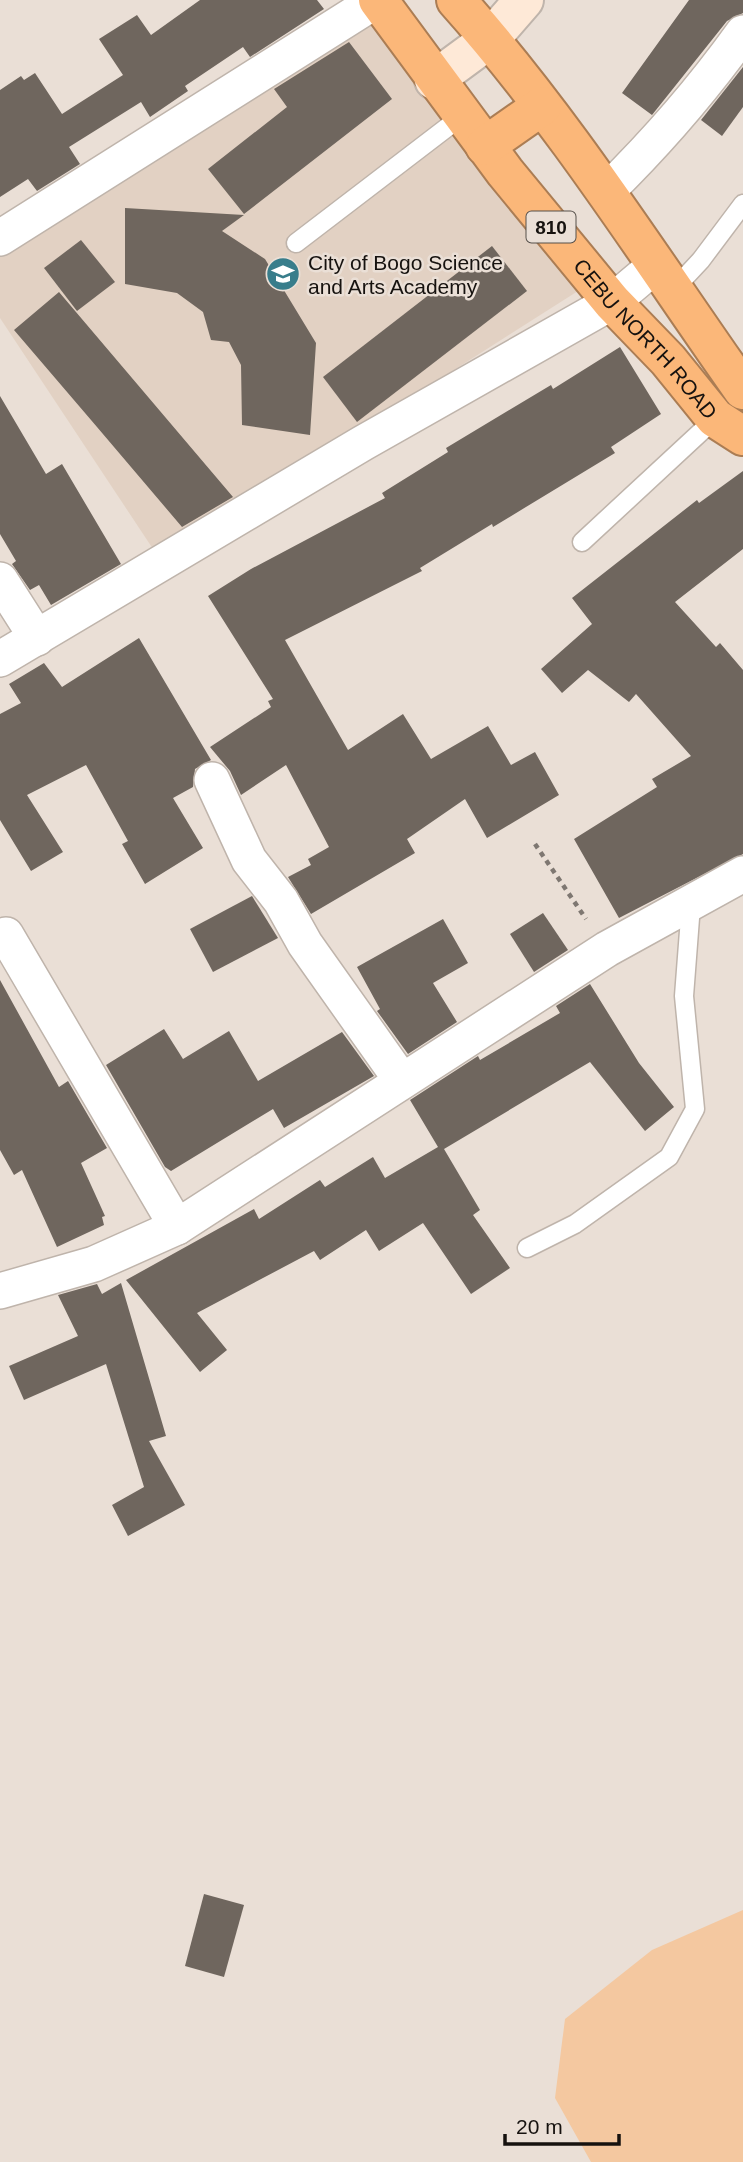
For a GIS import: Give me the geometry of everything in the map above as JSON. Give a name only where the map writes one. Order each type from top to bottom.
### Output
[{"type":"highway","name":"CEBU NORTH ROAD","points":[[378,0],[434,80],[485,146],[612,302],[668,360],[734,416]]},
{"type":"highway","name":"CEBU NORTH ROAD","points":[[456,0],[491,38],[607,191],[743,390]]},
{"type":"highway","points":[[485,146],[542,106]]},
{"type":"main road","points":[[434,80],[491,38],[524,0]]},
{"type":"street","points":[[0,238],[378,0]]},
{"type":"street","points":[[607,191],[649,149],[706,84],[743,33]]},
{"type":"street","points":[[0,659],[351,450],[612,302],[664,277]]},
{"type":"street","points":[[0,580],[37,638]]},
{"type":"street","points":[[212,780],[248,860],[281,901],[306,944],[402,1082]]},
{"type":"street","points":[[0,1291],[94,1264],[177,1227],[607,949],[743,874]]},
{"type":"street","points":[[6,935],[177,1227]]},
{"type":"lane","points":[[296,243],[462,116]]},
{"type":"lane","points":[[664,277],[701,260],[743,204]]},
{"type":"lane","points":[[582,542],[734,416]]},
{"type":"lane","points":[[527,1248],[575,1224],[669,1157],[695,1109],[684,996],[691,905]]},
{"type":"path","points":[[535,844],[607,949]]},
{"type":"shaded area","name":"City of Bogo Science and Arts Academy","points":[[375,19],[578,291],[159,558],[0,318],[0,257]]},
{"type":"shaded area","points":[[743,1910],[743,2162],[591,2162],[555,2098],[565,2019],[652,1950]]},
{"type":"building","points":[[200,0],[317,0],[324,9],[250,57],[243,47],[185,86],[188,91],[150,117],[141,102],[69,147],[80,164],[37,191],[28,179],[0,197],[0,90],[21,76],[24,80],[35,73],[62,114],[123,75],[99,39],[137,15],[151,35]]},
{"type":"building","points":[[689,0],[743,0],[743,13],[727,21],[652,115],[622,93]]},
{"type":"building","points":[[349,42],[392,99],[244,214],[208,169],[287,107],[274,89]]},
{"type":"building","points":[[743,67],[743,107],[722,136],[701,120]]},
{"type":"building","points":[[125,208],[244,215],[222,231],[265,259],[316,343],[310,435],[242,425],[241,365],[229,342],[211,340],[203,312],[177,293],[125,284]]},
{"type":"building","points":[[81,240],[115,282],[77,311],[44,268]]},
{"type":"building","points":[[492,246],[527,291],[357,422],[323,377]]},
{"type":"building","points":[[59,292],[233,497],[182,527],[14,330]]},
{"type":"building","points":[[620,347],[661,414],[611,447],[615,453],[420,568],[422,571],[285,640],[348,750],[403,714],[431,759],[488,726],[511,765],[535,752],[559,795],[487,838],[465,799],[407,839],[415,853],[311,914],[288,877],[311,865],[308,859],[329,847],[286,765],[241,795],[230,771],[210,747],[271,707],[268,701],[273,699],[208,596],[251,569],[385,498],[382,493],[448,452],[446,448],[551,385],[553,389]]},
{"type":"building","points":[[0,396],[46,474],[62,464],[121,564],[51,605],[39,585],[30,590],[12,564],[16,561],[0,534]]},
{"type":"building","points":[[743,471],[743,549],[675,602],[716,647],[720,643],[743,670],[743,854],[619,918],[574,839],[657,787],[652,779],[691,756],[636,694],[629,702],[588,670],[562,693],[541,669],[592,624],[572,598],[697,500],[699,503]]},
{"type":"building","points":[[139,638],[211,760],[195,769],[193,787],[173,798],[203,848],[145,884],[122,844],[128,841],[86,765],[27,795],[63,852],[31,871],[0,820],[0,714],[21,703],[9,684],[44,663],[62,687]]},
{"type":"building","points":[[252,896],[278,938],[213,972],[190,929]]},
{"type":"building","points":[[543,913],[568,950],[534,972],[510,934]]},
{"type":"building","points":[[443,919],[468,963],[433,983],[457,1022],[408,1054],[377,1011],[380,1009],[357,967]]},
{"type":"building","points":[[0,980],[59,1087],[68,1081],[107,1148],[81,1163],[105,1216],[102,1217],[104,1225],[57,1247],[22,1170],[14,1175],[0,1150]]},
{"type":"building","points":[[590,984],[639,1063],[674,1107],[645,1131],[590,1062],[444,1149],[480,1210],[473,1215],[510,1268],[471,1294],[423,1223],[379,1251],[366,1230],[320,1260],[314,1251],[197,1313],[227,1350],[200,1372],[126,1280],[254,1209],[259,1219],[320,1180],[325,1187],[373,1157],[385,1178],[438,1147],[410,1100],[478,1056],[480,1060],[560,1013],[556,1006]]},
{"type":"building","points":[[164,1029],[183,1059],[229,1031],[258,1081],[342,1032],[374,1076],[284,1128],[273,1109],[171,1171],[165,1167],[106,1065]]},
{"type":"building","points":[[121,1283],[166,1436],[149,1441],[185,1505],[128,1536],[112,1505],[144,1487],[106,1364],[24,1400],[9,1366],[78,1336],[58,1295],[97,1284],[102,1294]]},
{"type":"building","points":[[204,1894],[244,1905],[224,1977],[185,1966]]},
{"type":"place","name":"City of Bogo Science and Arts Academy","points":[[283,274]]}]
